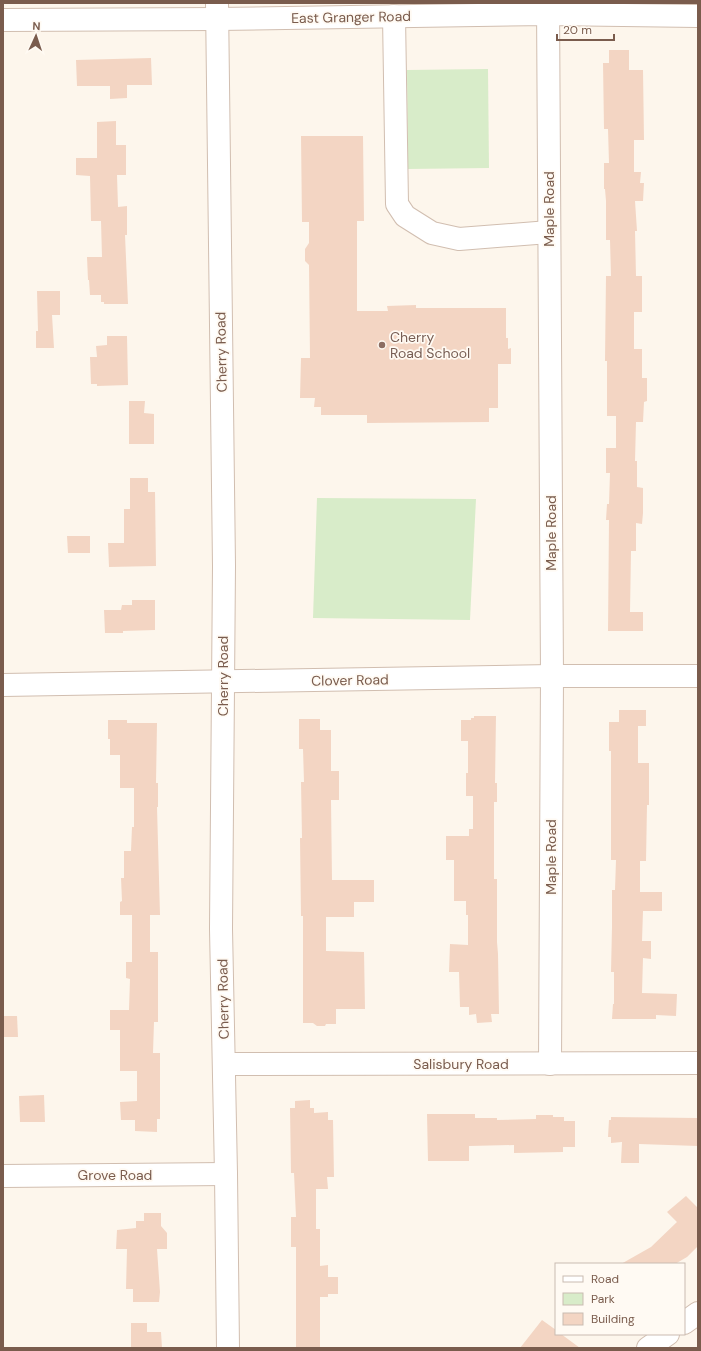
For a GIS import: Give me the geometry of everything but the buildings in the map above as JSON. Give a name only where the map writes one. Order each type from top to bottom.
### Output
[{"type":"street","name":"East Granger Road","points":[[3,20],[217,11],[394,16],[548,8],[698,16]]},
{"type":"street","name":"Maple Road","points":[[548,8],[552,676],[550,1064]]},
{"type":"street","name":"Cherry Road","points":[[217,11],[224,566],[221,929],[228,1348]]},
{"type":"street","points":[[394,16],[397,204],[405,216],[432,233],[459,238],[549,232]]},
{"type":"street","name":"Clover Road","points":[[3,685],[552,676],[698,676]]},
{"type":"street","name":"Salisbury Road","points":[[224,1064],[698,1063]]},
{"type":"street","name":"Grove Road","points":[[3,1176],[226,1174]]},
{"type":"street","points":[[685,1322],[698,1313]]},
{"type":"street","points":[[648,1348],[667,1335]]},
{"type":"green space","points":[[488,69],[489,168],[408,169],[407,70]]},
{"type":"green space","points":[[317,498],[476,499],[470,620],[313,618]]},
{"type":"place","name":"Cherry Road School","points":[[382,345]]}]
